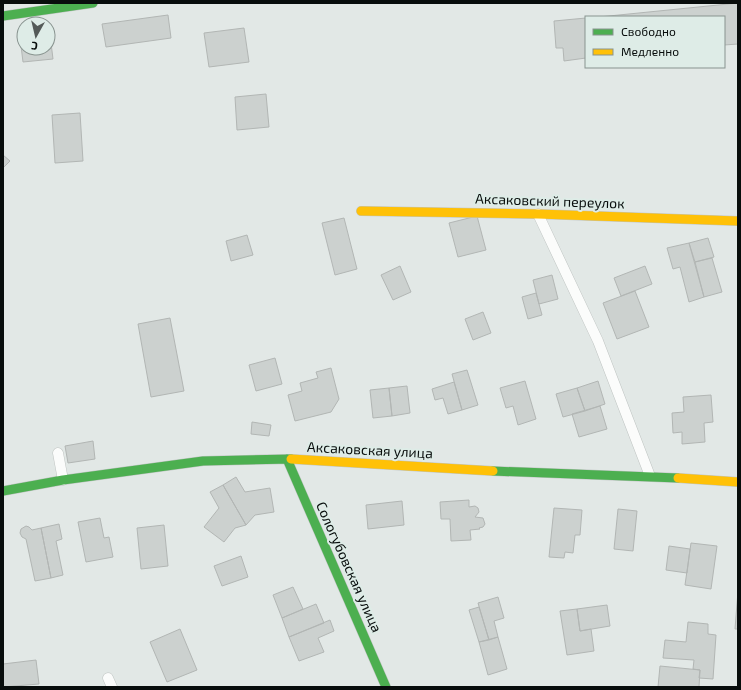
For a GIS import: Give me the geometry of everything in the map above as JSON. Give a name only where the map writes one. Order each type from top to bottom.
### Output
[{"type":"street","points":[[3,16],[93,3]]},
{"type":"street","name":"Аксаковский переулок","points":[[361,211],[538,214],[738,221]]},
{"type":"street","name":"Аксаковская улица","points":[[3,491],[63,480],[203,461],[287,459],[507,472],[650,476],[738,482]]},
{"type":"street","name":"Сологубовская улица","points":[[287,459],[386,687]]},
{"type":"lane","points":[[538,214],[598,341],[650,476]]},
{"type":"lane","points":[[58,453],[63,480]]},
{"type":"building","points":[[738,3],[738,44],[725,45],[725,16],[609,16]]},
{"type":"building","points":[[168,15],[171,38],[106,47],[102,24]]},
{"type":"building","points":[[585,18],[585,58],[564,61],[563,48],[556,48],[554,21]]},
{"type":"building","points":[[244,28],[249,62],[209,67],[204,33]]},
{"type":"building","points":[[22,56],[53,56],[53,59],[23,62]]},
{"type":"building","points":[[266,94],[269,127],[237,130],[235,97]]},
{"type":"building","points":[[80,113],[83,161],[55,163],[52,115]]},
{"type":"building","points":[[3,155],[10,161],[3,168]]},
{"type":"building","points":[[477,216],[486,250],[458,257],[449,223]]},
{"type":"building","points":[[344,218],[357,269],[335,275],[322,223]]},
{"type":"building","points":[[247,235],[253,255],[231,261],[226,241]]},
{"type":"building","points":[[708,238],[714,257],[695,262],[689,243]]},
{"type":"building","points":[[689,243],[704,297],[689,302],[680,267],[673,269],[667,248]]},
{"type":"building","points":[[712,258],[722,292],[704,297],[695,262]]},
{"type":"building","points":[[400,266],[411,292],[393,300],[381,275]]},
{"type":"building","points":[[645,266],[652,284],[621,296],[614,278]]},
{"type":"building","points":[[552,275],[558,299],[539,304],[533,280]]},
{"type":"building","points":[[635,291],[649,327],[617,339],[603,303]]},
{"type":"building","points":[[536,293],[542,315],[528,319],[522,297]]},
{"type":"building","points":[[483,312],[491,333],[473,340],[465,319]]},
{"type":"building","points":[[170,318],[184,391],[151,397],[138,324]]},
{"type":"building","points":[[275,358],[282,384],[256,391],[249,365]]},
{"type":"building","points":[[331,368],[339,399],[331,412],[295,421],[288,395],[302,391],[300,383],[318,378],[316,372]]},
{"type":"building","points":[[467,370],[478,405],[462,410],[452,374]]},
{"type":"building","points":[[525,381],[536,419],[518,425],[513,406],[506,408],[500,388]]},
{"type":"building","points":[[598,381],[605,404],[585,411],[577,388]]},
{"type":"building","points":[[454,382],[462,410],[448,414],[443,398],[435,400],[432,389]]},
{"type":"building","points":[[407,386],[410,413],[392,416],[389,388]]},
{"type":"building","points":[[389,388],[392,416],[373,418],[370,390]]},
{"type":"building","points":[[577,388],[585,411],[563,417],[556,394]]},
{"type":"building","points":[[711,395],[713,422],[704,423],[705,442],[682,444],[682,432],[673,433],[672,413],[684,412],[683,397]]},
{"type":"building","points":[[600,406],[607,429],[579,437],[572,414]]},
{"type":"building","points":[[252,422],[271,425],[269,436],[251,434]]},
{"type":"building","points":[[93,441],[95,459],[68,463],[65,446]]},
{"type":"building","points":[[236,477],[245,492],[270,488],[274,512],[255,515],[246,525],[223,485]]},
{"type":"building","points":[[223,485],[246,525],[235,528],[224,542],[204,527],[219,508],[210,492]]},
{"type":"building","points":[[469,500],[469,507],[475,506],[478,508],[479,512],[475,517],[483,518],[485,524],[483,527],[479,528],[480,529],[470,530],[471,540],[451,541],[450,519],[441,519],[440,502]]},
{"type":"building","points":[[402,501],[404,525],[368,529],[366,505]]},
{"type":"building","points":[[554,508],[582,510],[580,535],[575,535],[573,553],[565,552],[564,558],[549,557]]},
{"type":"building","points":[[618,509],[637,511],[633,551],[614,549]]},
{"type":"building","points":[[100,518],[104,538],[109,537],[113,557],[86,562],[78,522]]},
{"type":"building","points":[[59,524],[62,539],[56,541],[63,575],[51,578],[41,528]]},
{"type":"building","points":[[164,525],[168,566],[141,569],[137,528]]},
{"type":"building","points":[[26,526],[32,530],[41,528],[51,578],[35,581],[26,539],[22,537],[20,533],[21,529]]},
{"type":"building","points":[[691,543],[717,546],[711,589],[685,585]]},
{"type":"building","points":[[669,546],[690,549],[687,573],[666,570]]},
{"type":"building","points":[[241,556],[248,577],[222,586],[214,566]]},
{"type":"building","points":[[293,587],[303,609],[282,618],[273,595]]},
{"type":"building","points":[[738,591],[738,629],[735,629]]},
{"type":"building","points":[[498,597],[504,618],[494,621],[498,637],[489,640],[478,603]]},
{"type":"building","points":[[316,604],[324,623],[289,637],[282,618]]},
{"type":"building","points":[[607,605],[610,626],[580,631],[577,609]]},
{"type":"building","points":[[479,607],[489,640],[479,642],[469,610]]},
{"type":"building","points":[[577,609],[580,631],[591,629],[594,651],[567,655],[560,611]]},
{"type":"building","points":[[330,620],[334,631],[318,638],[324,652],[299,661],[289,637]]},
{"type":"building","points":[[688,622],[708,624],[708,634],[716,635],[713,679],[699,678],[700,670],[693,669],[694,660],[663,658],[665,640],[686,642]]},
{"type":"building","points":[[180,629],[197,670],[167,682],[150,642]]},
{"type":"building","points":[[498,637],[507,669],[488,675],[479,642]]},
{"type":"building","points":[[36,660],[39,684],[3,687],[3,664]]},
{"type":"building","points":[[660,666],[700,670],[699,687],[658,687]]},
{"type":"traffic: fast","points":[[3,16],[93,3]]},
{"type":"traffic: fast","points":[[287,459],[386,687]]},
{"type":"traffic: fast","points":[[3,491],[63,480],[203,461],[291,459]]},
{"type":"traffic: fast","points":[[493,471],[678,478]]},
{"type":"traffic: slow","points":[[361,211],[538,214],[738,221]]},
{"type":"traffic: slow","points":[[291,459],[493,471]]},
{"type":"traffic: slow","points":[[678,478],[738,482]]}]
